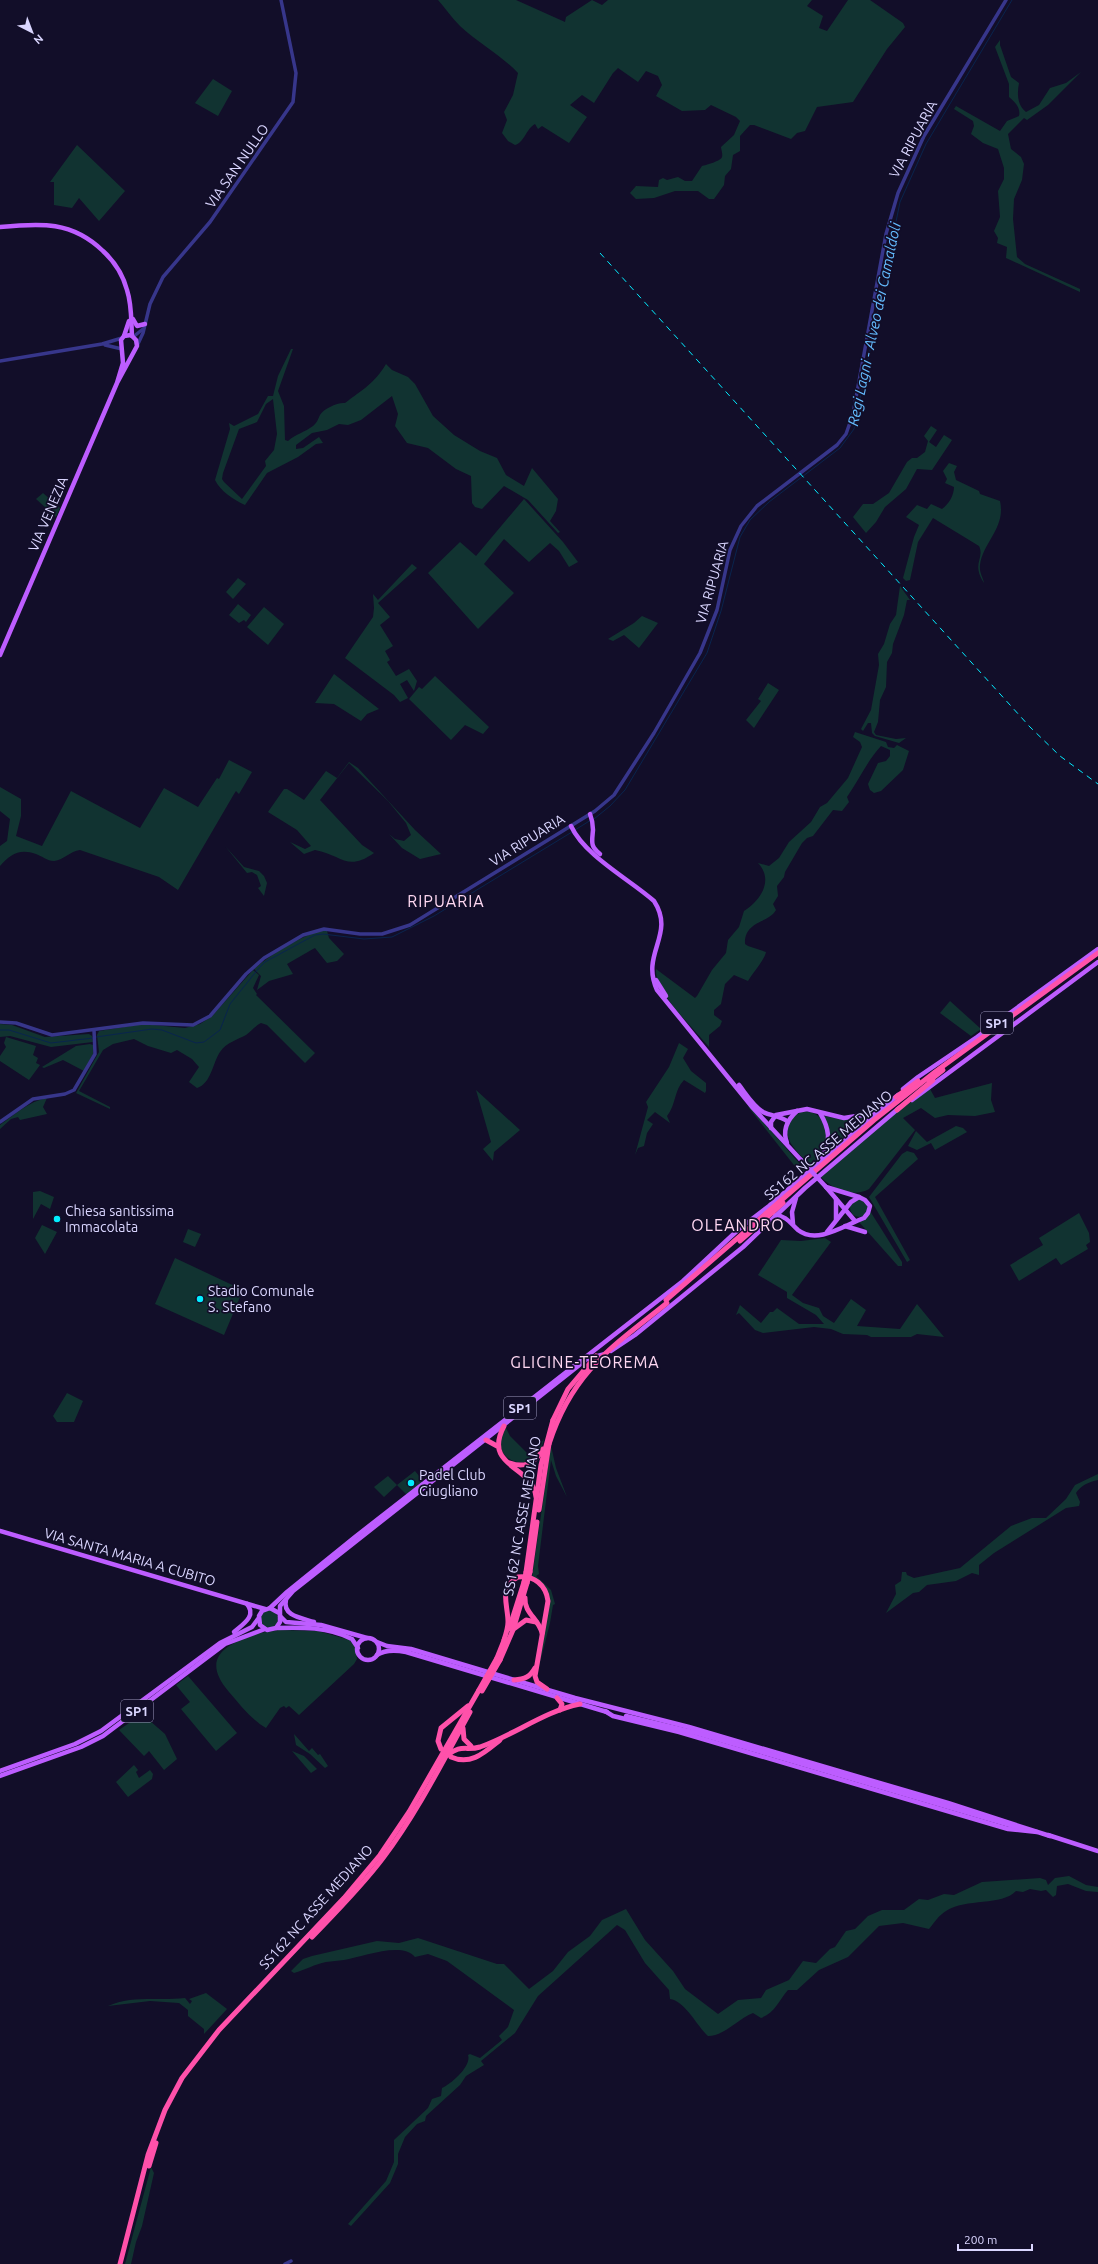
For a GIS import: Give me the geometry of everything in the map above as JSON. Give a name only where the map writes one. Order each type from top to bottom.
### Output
[{"type":"highway","name":"SS162 NC ASSE MEDIANO","points":[[410,1812],[448,1756],[513,1630],[525,1592],[548,1443],[565,1403],[584,1374],[607,1351],[877,1122],[953,1062],[1084,966],[1098,953]]},
{"type":"highway","name":"SS162 NC ASSE MEDIANO","points":[[528,1572],[536,1508],[552,1420],[568,1390],[591,1361],[667,1301],[868,1125],[935,1072],[1098,957]]},
{"type":"highway","points":[[897,1110],[953,1062]]},
{"type":"highway","points":[[896,1097],[920,1079],[935,1072]]},
{"type":"highway","points":[[713,1260],[769,1206]]},
{"type":"highway","points":[[504,1426],[499,1436],[497,1446],[502,1457],[533,1486],[536,1508]]},
{"type":"highway","points":[[486,1440],[497,1446]]},
{"type":"highway","points":[[509,1463],[525,1465],[532,1463],[548,1443]]},
{"type":"highway","points":[[504,1640],[508,1620],[505,1590],[510,1583],[518,1577],[527,1577],[537,1582],[547,1593],[548,1611],[535,1667],[531,1674],[525,1679],[514,1680]]},
{"type":"highway","name":"SS162 NC ASSE MEDIANO","points":[[498,1659],[526,1582]]},
{"type":"highway","points":[[525,1592],[527,1609],[537,1622],[542,1634]]},
{"type":"highway","points":[[513,1630],[521,1622],[531,1620],[537,1622]]},
{"type":"highway","points":[[535,1667],[537,1682],[547,1690]]},
{"type":"highway","name":"SS162 NC ASSE MEDIANO","points":[[120,2264],[162,2120],[182,2080],[234,2015],[261,1988],[365,1875],[399,1831],[474,1699],[481,1690]]},
{"type":"highway","points":[[557,1698],[562,1705],[559,1711]]},
{"type":"highway","points":[[442,1749],[438,1741],[441,1728],[474,1699]]},
{"type":"highway","points":[[448,1756],[455,1749],[479,1747],[559,1711],[580,1704]]},
{"type":"highway","points":[[463,1725],[464,1739],[472,1747]]},
{"type":"highway","points":[[448,1756],[466,1760],[473,1758],[508,1735]]},
{"type":"highway","name":"SS162 NC ASSE MEDIANO","points":[[123,2264],[146,2172]]},
{"type":"main road","points":[[0,227],[39,224],[58,226],[74,230],[91,239],[107,254],[121,273],[134,323],[138,326],[144,326]]},
{"type":"main road","points":[[130,306],[133,336],[137,342],[136,347],[128,352],[122,349],[120,343],[130,315]]},
{"type":"main road","points":[[123,337],[133,336]]},
{"type":"main road","name":"VIA VENEZIA","points":[[0,655],[117,383],[136,347]]},
{"type":"main road","name":"VIA VENEZIA","points":[[117,383],[123,363],[122,349]]},
{"type":"main road","points":[[591,815],[591,842],[593,848],[656,899],[662,908],[665,928],[654,965],[654,974],[659,988],[757,1108],[787,1121]]},
{"type":"main road","points":[[571,826],[574,833],[589,849],[654,901],[659,909],[663,928],[652,964],[651,974],[657,990],[771,1128],[826,1187],[855,1221]]},
{"type":"main road","name":"SP1","points":[[268,1608],[355,1537],[677,1286],[739,1229],[769,1206],[918,1077],[977,1037],[1098,949]]},
{"type":"main road","name":"SP1","points":[[279,1614],[280,1606],[286,1598],[587,1359],[611,1351],[635,1334],[743,1247],[775,1215],[897,1110],[1098,962]]},
{"type":"main road","points":[[771,1128],[771,1122],[776,1115],[807,1109],[844,1118],[877,1113]]},
{"type":"main road","points":[[788,1145],[785,1132],[787,1121],[797,1111]]},
{"type":"main road","points":[[816,1164],[826,1148],[829,1134],[826,1121],[820,1113]]},
{"type":"main road","points":[[775,1215],[786,1218],[808,1235],[825,1233],[866,1216],[870,1206],[865,1200],[826,1187]]},
{"type":"main road","points":[[794,1225],[792,1207],[800,1193]]},
{"type":"main road","points":[[825,1233],[846,1210],[852,1201],[859,1197]]},
{"type":"main road","points":[[835,1223],[837,1215],[836,1199]]},
{"type":"main road","points":[[844,1226],[865,1232]]},
{"type":"main road","name":"VIA SANTA MARIA A CUBITO","points":[[0,1531],[246,1602],[253,1607],[268,1608]]},
{"type":"main road","points":[[286,1598],[285,1606],[290,1613],[321,1625],[367,1638],[387,1646],[411,1650],[1004,1824],[1050,1836]]},
{"type":"main road","points":[[227,1638],[249,1618],[250,1610],[246,1602]]},
{"type":"main road","name":"VIA SANTA MARIA A CUBITO","points":[[253,1607],[258,1619]]},
{"type":"main road","points":[[321,1625],[290,1623],[283,1620],[279,1614],[268,1608],[260,1613],[258,1619],[265,1629],[270,1630],[276,1628],[305,1627],[326,1630],[352,1639],[358,1648],[359,1654],[366,1659],[372,1659],[377,1655],[390,1650],[406,1652],[557,1698],[693,1732],[948,1803],[1098,1851]]},
{"type":"main road","points":[[276,1628],[280,1622],[279,1614]]},
{"type":"main road","name":"SP1","points":[[0,1772],[75,1744],[101,1731],[227,1638],[252,1627],[258,1619]]},
{"type":"main road","name":"SP1","points":[[0,1776],[80,1747],[103,1736],[225,1644],[265,1629]]},
{"type":"main road","points":[[358,1648],[361,1641],[367,1638]]},
{"type":"main road","points":[[377,1642],[379,1649],[377,1655]]},
{"type":"street","name":"VIA SAN NULLO","points":[[136,347],[150,304],[163,277],[210,222],[293,102],[296,73],[281,0]]},
{"type":"street","name":"VIA RIPUARIA","points":[[0,1022],[16,1023],[48,1034],[103,1029],[143,1023],[188,1026],[201,1023],[210,1016],[255,965],[278,948],[312,931],[328,929],[376,934],[393,932],[410,925],[591,815],[619,789],[697,659],[717,610],[730,550],[741,526],[758,506],[830,452],[846,434],[853,414],[886,234],[898,193],[924,136],[1006,0]]},
{"type":"street","points":[[133,336],[144,326]]},
{"type":"street","points":[[0,361],[102,344],[123,337]]},
{"type":"street","points":[[102,344],[122,349]]},
{"type":"street","points":[[0,1122],[30,1101],[68,1093],[74,1090],[94,1057],[94,1030]]},
{"type":"street","points":[[285,2264],[291,2261]]},
{"type":"green space","points":[[438,0],[516,0],[565,22],[566,17],[592,0],[602,5],[608,0],[812,0],[807,6],[823,16],[819,28],[827,31],[848,0],[870,0],[903,23],[905,27],[887,49],[853,102],[817,107],[805,131],[797,133],[791,139],[754,125],[750,125],[740,136],[740,151],[733,155],[731,169],[725,176],[724,185],[714,199],[709,199],[698,191],[675,191],[654,198],[636,199],[630,193],[636,186],[658,187],[659,180],[663,178],[667,180],[678,177],[685,181],[692,181],[702,166],[713,163],[722,157],[721,147],[734,135],[740,121],[736,117],[711,105],[705,110],[682,111],[656,96],[662,85],[658,76],[646,71],[638,82],[618,68],[613,73],[594,103],[582,95],[570,105],[587,117],[569,143],[542,126],[538,129],[535,124],[529,129],[521,142],[515,145],[508,141],[502,133],[507,120],[504,112],[513,95],[518,73],[504,60],[460,26]]},
{"type":"green space","points":[[1000,40],[1000,45],[1011,77],[1019,83],[1018,99],[1026,112],[1039,105],[1050,88],[1066,83],[1081,72],[1048,105],[1027,120],[1024,118],[1008,134],[1011,149],[1021,157],[1024,164],[1022,180],[1014,199],[1013,219],[1017,257],[1025,264],[1080,289],[1080,292],[1006,258],[1007,247],[997,243],[998,238],[994,231],[1000,217],[998,191],[1004,179],[1004,168],[998,149],[983,143],[971,134],[974,126],[973,121],[954,109],[956,106],[1000,131],[1007,121],[1019,116],[1018,108],[1009,97],[1009,84],[995,47]]},
{"type":"green space","points":[[213,79],[232,91],[218,116],[195,103]]},
{"type":"green space","points":[[77,145],[125,191],[99,221],[79,198],[72,208],[54,205],[54,182],[50,182]]},
{"type":"green space","points":[[291,349],[293,349],[278,391],[284,406],[285,440],[288,441],[313,426],[324,410],[335,405],[345,403],[363,390],[382,371],[386,364],[392,370],[408,377],[415,384],[433,416],[454,435],[480,451],[497,458],[506,475],[524,486],[532,468],[558,499],[556,511],[550,521],[560,532],[558,533],[528,500],[504,486],[482,509],[475,507],[472,503],[471,476],[456,469],[428,448],[407,443],[395,426],[398,414],[392,396],[361,420],[348,425],[339,424],[327,430],[312,433],[296,445],[296,449],[303,448],[319,437],[323,443],[316,444],[298,457],[267,473],[245,505],[236,501],[217,484],[215,480],[230,429],[229,423],[234,426],[258,414],[268,396],[273,396],[278,376]],"holes":[[[273,399],[277,434],[274,450],[265,461],[266,466],[242,499],[222,479],[239,429],[257,422],[266,404]]]},
{"type":"green space","points":[[931,426],[937,430],[929,442],[936,447],[944,435],[952,440],[932,470],[917,469],[906,489],[885,507],[876,522],[866,533],[853,517],[863,504],[873,504],[889,493],[907,462],[912,458],[917,458],[925,452],[928,441],[924,436]]},
{"type":"green space","points":[[949,463],[957,466],[954,472],[956,480],[979,491],[980,494],[1000,501],[1000,519],[985,549],[980,565],[984,583],[980,576],[978,566],[980,554],[979,546],[933,518],[918,542],[910,580],[906,581],[903,578],[914,537],[919,525],[906,517],[917,505],[927,509],[931,504],[942,509],[947,505],[954,490],[954,487],[945,483],[947,479],[943,471]]},
{"type":"green space","points":[[43,493],[60,508],[56,517],[36,499]]},
{"type":"green space","points":[[524,499],[563,542],[578,562],[569,567],[559,551],[550,543],[529,562],[504,539],[484,564],[514,593],[478,629],[428,573],[460,542],[476,556]]},
{"type":"green space","points":[[412,564],[417,568],[378,603],[390,617],[380,625],[393,646],[385,651],[390,660],[387,662],[396,676],[409,669],[417,681],[414,691],[407,680],[400,684],[408,698],[400,702],[394,695],[345,658],[373,617],[373,594],[378,600]]},
{"type":"green space","points":[[238,578],[246,584],[233,599],[226,592]]},
{"type":"green space","points":[[900,586],[910,600],[907,600],[904,615],[893,644],[892,653],[887,662],[886,687],[880,700],[878,722],[874,732],[876,735],[896,739],[906,738],[899,743],[875,736],[872,733],[871,723],[868,723],[863,731],[861,729],[871,710],[879,665],[878,654],[884,644],[890,624],[896,615]]},
{"type":"green space","points":[[238,604],[251,615],[246,622],[244,620],[239,623],[229,615]]},
{"type":"green space","points":[[264,607],[284,624],[268,645],[247,627]]},
{"type":"green space","points":[[642,616],[658,623],[639,648],[624,635],[613,641],[608,639],[634,623]]},
{"type":"green space","points":[[334,674],[379,709],[367,714],[361,721],[334,704],[315,703]]},
{"type":"green space","points":[[435,676],[489,727],[483,734],[465,725],[451,740],[409,699],[419,687],[422,689]]},
{"type":"green space","points":[[768,683],[779,690],[754,728],[746,720],[761,701],[758,699]]},
{"type":"green space","points":[[855,732],[886,742],[888,747],[894,748],[897,745],[909,751],[903,770],[881,791],[874,793],[870,790],[868,784],[878,763],[886,761],[890,756],[890,750],[881,746],[871,758],[847,797],[849,802],[842,811],[833,810],[813,836],[807,838],[802,843],[785,872],[784,877],[777,886],[778,896],[773,904],[776,910],[768,918],[758,923],[748,931],[746,936],[745,944],[766,952],[765,955],[748,981],[734,975],[725,984],[721,1004],[714,1010],[714,1015],[722,1021],[720,1026],[709,1035],[709,1047],[668,999],[657,978],[656,969],[695,998],[697,996],[712,970],[726,953],[728,940],[739,927],[744,911],[756,901],[763,889],[765,876],[763,869],[758,863],[769,866],[779,858],[789,842],[811,822],[820,807],[827,803],[848,778],[862,747],[860,742],[853,737]]},
{"type":"green space","points":[[229,760],[252,772],[239,794],[236,791],[234,794],[178,890],[159,877],[80,850],[54,861],[30,852],[20,852],[12,855],[0,866],[0,846],[7,841],[10,819],[0,811],[0,787],[21,799],[21,816],[16,836],[42,846],[71,791],[140,828],[164,788],[198,807],[217,778],[219,779]]},
{"type":"green space","points":[[349,762],[358,768],[415,830],[441,854],[420,859],[402,848],[389,834],[395,839],[404,841],[411,835],[406,823],[388,801],[349,763],[320,800],[362,845],[374,853],[365,859],[351,862],[315,850],[304,854],[290,842],[305,849],[311,846],[297,830],[268,812],[284,789],[287,789],[304,800],[326,771],[337,778]]},
{"type":"green space","points":[[225,846],[244,867],[259,871],[264,876],[267,883],[264,896],[258,888],[261,886],[257,875],[252,872],[247,873]]},
{"type":"green space","points":[[319,931],[327,931],[329,938],[344,954],[337,961],[327,963],[315,948],[287,964],[293,974],[269,981],[257,990],[261,976],[254,969],[285,947]]},
{"type":"green space","points":[[253,970],[259,975],[253,988],[257,994],[256,995],[315,1053],[305,1063],[267,1025],[261,1023],[246,1035],[229,1044],[220,1052],[206,1082],[197,1088],[189,1082],[199,1067],[192,1059],[177,1050],[171,1053],[148,1046],[134,1039],[113,1044],[103,1050],[79,1091],[110,1107],[110,1109],[76,1093],[99,1052],[97,1035],[99,1031],[143,1024],[185,1028],[200,1024],[212,1016]]},
{"type":"green space","points":[[950,1001],[981,1029],[971,1036],[940,1013]]},
{"type":"green space","points":[[0,1024],[12,1025],[45,1037],[89,1034],[92,1036],[93,1042],[51,1047],[10,1036],[0,1037]]},
{"type":"green space","points":[[6,1037],[36,1046],[33,1055],[38,1058],[36,1063],[40,1065],[29,1080],[0,1061],[0,1056],[6,1047],[4,1043]]},
{"type":"green space","points":[[679,1043],[688,1049],[683,1058],[691,1071],[706,1083],[706,1091],[705,1093],[684,1080],[678,1088],[672,1107],[667,1116],[670,1123],[655,1112],[647,1120],[653,1124],[647,1133],[644,1146],[638,1148],[635,1155],[648,1107],[646,1102],[669,1067]]},
{"type":"green space","points":[[93,1045],[93,1054],[84,1071],[63,1060],[44,1068],[42,1067],[76,1046]]},
{"type":"green space","points":[[992,1083],[991,1100],[995,1112],[975,1116],[948,1115],[935,1118],[921,1108],[903,1118],[915,1130],[869,1189],[856,1193],[843,1191],[831,1185],[821,1177],[894,1114],[930,1089],[935,1098]]},
{"type":"green space","points":[[476,1090],[520,1130],[494,1152],[493,1161],[483,1149],[491,1142]]},
{"type":"green space","points":[[47,1098],[43,1107],[47,1114],[20,1120],[18,1117],[11,1119],[0,1129],[0,1125],[22,1109],[34,1102]]},
{"type":"green space","points":[[747,1103],[805,1170],[801,1174],[749,1108]]},
{"type":"green space","points":[[804,1111],[814,1114],[823,1120],[828,1136],[826,1145],[811,1166],[796,1151],[787,1133],[791,1120],[797,1114]]},
{"type":"green space","points":[[824,1116],[840,1119],[870,1116],[826,1153],[830,1134]]},
{"type":"green space","points":[[956,1126],[963,1128],[967,1132],[935,1150],[931,1143],[917,1150],[908,1146],[916,1131],[927,1142]]},
{"type":"green space","points":[[907,1151],[914,1153],[918,1159],[875,1197],[910,1260],[907,1262],[869,1197],[902,1154]]},
{"type":"green space","points":[[40,1191],[54,1197],[50,1209],[41,1204],[33,1219],[33,1192]]},
{"type":"green space","points":[[859,1199],[865,1202],[868,1208],[865,1214],[859,1217],[853,1214],[850,1208],[853,1202]]},
{"type":"green space","points":[[870,1211],[902,1262],[902,1266],[898,1266],[859,1222]]},
{"type":"green space","points":[[1079,1213],[1089,1233],[1090,1242],[1086,1245],[1088,1249],[1061,1265],[1056,1258],[1019,1281],[1010,1265],[1043,1245],[1039,1238]]},
{"type":"green space","points":[[42,1225],[57,1232],[45,1254],[35,1238]]},
{"type":"green space","points":[[188,1229],[201,1234],[195,1247],[183,1242]]},
{"type":"green space","points":[[825,1238],[831,1242],[792,1295],[803,1303],[819,1308],[823,1316],[834,1323],[851,1299],[866,1310],[857,1326],[900,1329],[917,1304],[944,1337],[917,1334],[911,1337],[871,1337],[867,1335],[843,1334],[831,1329],[814,1327],[763,1333],[755,1330],[739,1313],[736,1315],[740,1305],[761,1323],[770,1312],[773,1312],[777,1308],[799,1324],[824,1324],[816,1315],[787,1298],[787,1292],[758,1275],[781,1240],[801,1241]]},
{"type":"green space","name":"Stadio Comunale S. Stefano","points":[[175,1258],[243,1290],[224,1335],[155,1304]]},
{"type":"green space","points":[[67,1393],[83,1401],[74,1422],[57,1422],[53,1416]]},
{"type":"green space","points":[[506,1428],[510,1436],[530,1456],[544,1439],[539,1452],[531,1459],[522,1462],[513,1461],[506,1456],[501,1449],[501,1439]]},
{"type":"green space","points":[[551,1446],[556,1468],[567,1497],[556,1476],[551,1460],[538,1566],[539,1574],[536,1576],[551,1590],[555,1604],[553,1605],[537,1674],[550,1599],[532,1577]]},
{"type":"green space","name":"Padel Club Giugliano","points":[[415,1471],[424,1482],[407,1495],[397,1485]]},
{"type":"green space","points":[[1098,1474],[1098,1480],[1086,1484],[1076,1493],[1080,1502],[1079,1506],[1066,1508],[994,1553],[979,1565],[979,1575],[972,1573],[956,1581],[927,1585],[919,1592],[913,1593],[886,1613],[896,1594],[895,1585],[901,1581],[902,1572],[906,1572],[907,1575],[914,1578],[960,1568],[1011,1526],[1032,1518],[1046,1518],[1066,1499],[1075,1485]]},
{"type":"green space","points":[[388,1476],[397,1485],[384,1497],[374,1487]]},
{"type":"green space","points":[[269,1610],[275,1613],[278,1619],[275,1625],[269,1628],[263,1625],[260,1619],[263,1613]]},
{"type":"green space","points":[[279,1630],[318,1631],[350,1640],[355,1647],[357,1659],[354,1664],[299,1715],[289,1706],[286,1708],[284,1706],[280,1708],[266,1728],[242,1707],[220,1680],[217,1669],[217,1661],[221,1653],[237,1642],[261,1633]]},
{"type":"green space","points":[[188,1676],[237,1733],[216,1751],[181,1709],[190,1702],[176,1685]]},
{"type":"green space","points":[[142,1714],[165,1734],[177,1759],[164,1770],[149,1751],[144,1756],[119,1730]]},
{"type":"green space","points":[[294,1734],[309,1751],[312,1748],[318,1755],[320,1754],[328,1766],[325,1768],[310,1754],[296,1745]]},
{"type":"green space","points":[[292,1751],[304,1756],[317,1769],[311,1773]]},
{"type":"green space","points":[[134,1765],[138,1770],[136,1772],[139,1778],[150,1770],[153,1774],[152,1779],[128,1797],[116,1782]]},
{"type":"green space","points":[[1069,1876],[1086,1885],[1098,1887],[1098,1892],[1086,1891],[1068,1884],[1057,1886],[1056,1895],[1053,1897],[1046,1890],[1041,1891],[1030,1889],[1023,1892],[1016,1891],[1010,1896],[1002,1899],[963,1904],[954,1907],[941,1915],[929,1929],[903,1923],[879,1926],[848,1957],[819,1970],[797,1990],[788,1990],[773,2010],[766,2016],[761,2018],[753,2013],[720,2033],[708,2036],[681,2004],[670,1999],[669,1990],[645,1963],[625,1930],[617,1925],[538,1996],[515,2033],[481,2061],[484,2065],[466,2076],[460,2085],[426,2116],[425,2121],[417,2124],[405,2137],[398,2154],[398,2164],[390,2183],[351,2226],[348,2224],[386,2181],[394,2162],[394,2140],[428,2108],[432,2099],[441,2096],[442,2088],[455,2079],[464,2069],[467,2064],[468,2055],[470,2054],[480,2058],[502,2040],[499,2036],[508,2027],[514,2010],[447,1961],[428,1954],[415,1957],[409,1952],[401,1950],[381,1951],[344,1960],[322,1963],[294,1973],[291,1971],[303,1959],[377,1941],[399,1943],[418,1938],[497,1964],[504,1964],[529,1989],[553,1971],[568,1952],[590,1936],[602,1920],[626,1909],[645,1940],[673,1971],[685,1989],[718,2014],[738,2000],[761,1998],[766,1990],[789,1980],[803,1961],[816,1963],[830,1949],[835,1947],[846,1931],[855,1929],[868,1916],[882,1910],[904,1910],[919,1899],[928,1900],[944,1894],[954,1895],[982,1882],[1040,1878],[1046,1880],[1048,1885],[1055,1878]]},
{"type":"green space","points":[[206,1993],[227,2009],[204,2034],[204,2029],[188,2016],[188,2010],[179,2003],[150,2001],[108,2006],[136,1999],[185,1998],[190,2004],[192,2001],[189,1999]]},
{"type":"green space","points":[[151,2167],[154,2173],[142,2226],[136,2242],[131,2264],[125,2264]]},
{"type":"waterway","name":"Regi Lagni - Alveo dei Camaldoli","points":[[594,819],[610,806],[625,790],[707,653],[721,611],[740,537],[750,520],[769,502],[840,448],[854,429],[900,202],[926,144],[1012,0]]},
{"type":"waterway","name":"Regi Lagni - Alveo dei Camaldoli","points":[[575,830],[591,820]]},
{"type":"waterway","name":"Regi Lagni - Alveo dei Camaldoli","points":[[96,1037],[152,1029],[162,1030],[196,1043],[204,1042],[220,1030],[230,1004],[265,962],[315,935],[323,934],[364,939],[392,937],[434,916],[572,832]]},
{"type":"waterway","name":"Regi Lagni - Alveo dei Camaldoli","points":[[0,1030],[9,1030],[51,1043],[93,1038]]},
{"type":"railway","points":[[600,253],[1030,727],[1060,756],[1098,784]]},
{"type":"place","name":"Chiesa santissima Immacolata","points":[[57,1219]]},
{"type":"place","name":"Stadio Comunale S. Stefano","points":[[200,1299]]},
{"type":"place","name":"Padel Club Giugliano","points":[[411,1483]]},
{"type":"district","name":"RIPUARIA","points":[[446,901]]},
{"type":"district","name":"OLEANDRO","points":[[738,1225]]},
{"type":"district","name":"GLICINE-TEOREMA","points":[[585,1362]]}]
